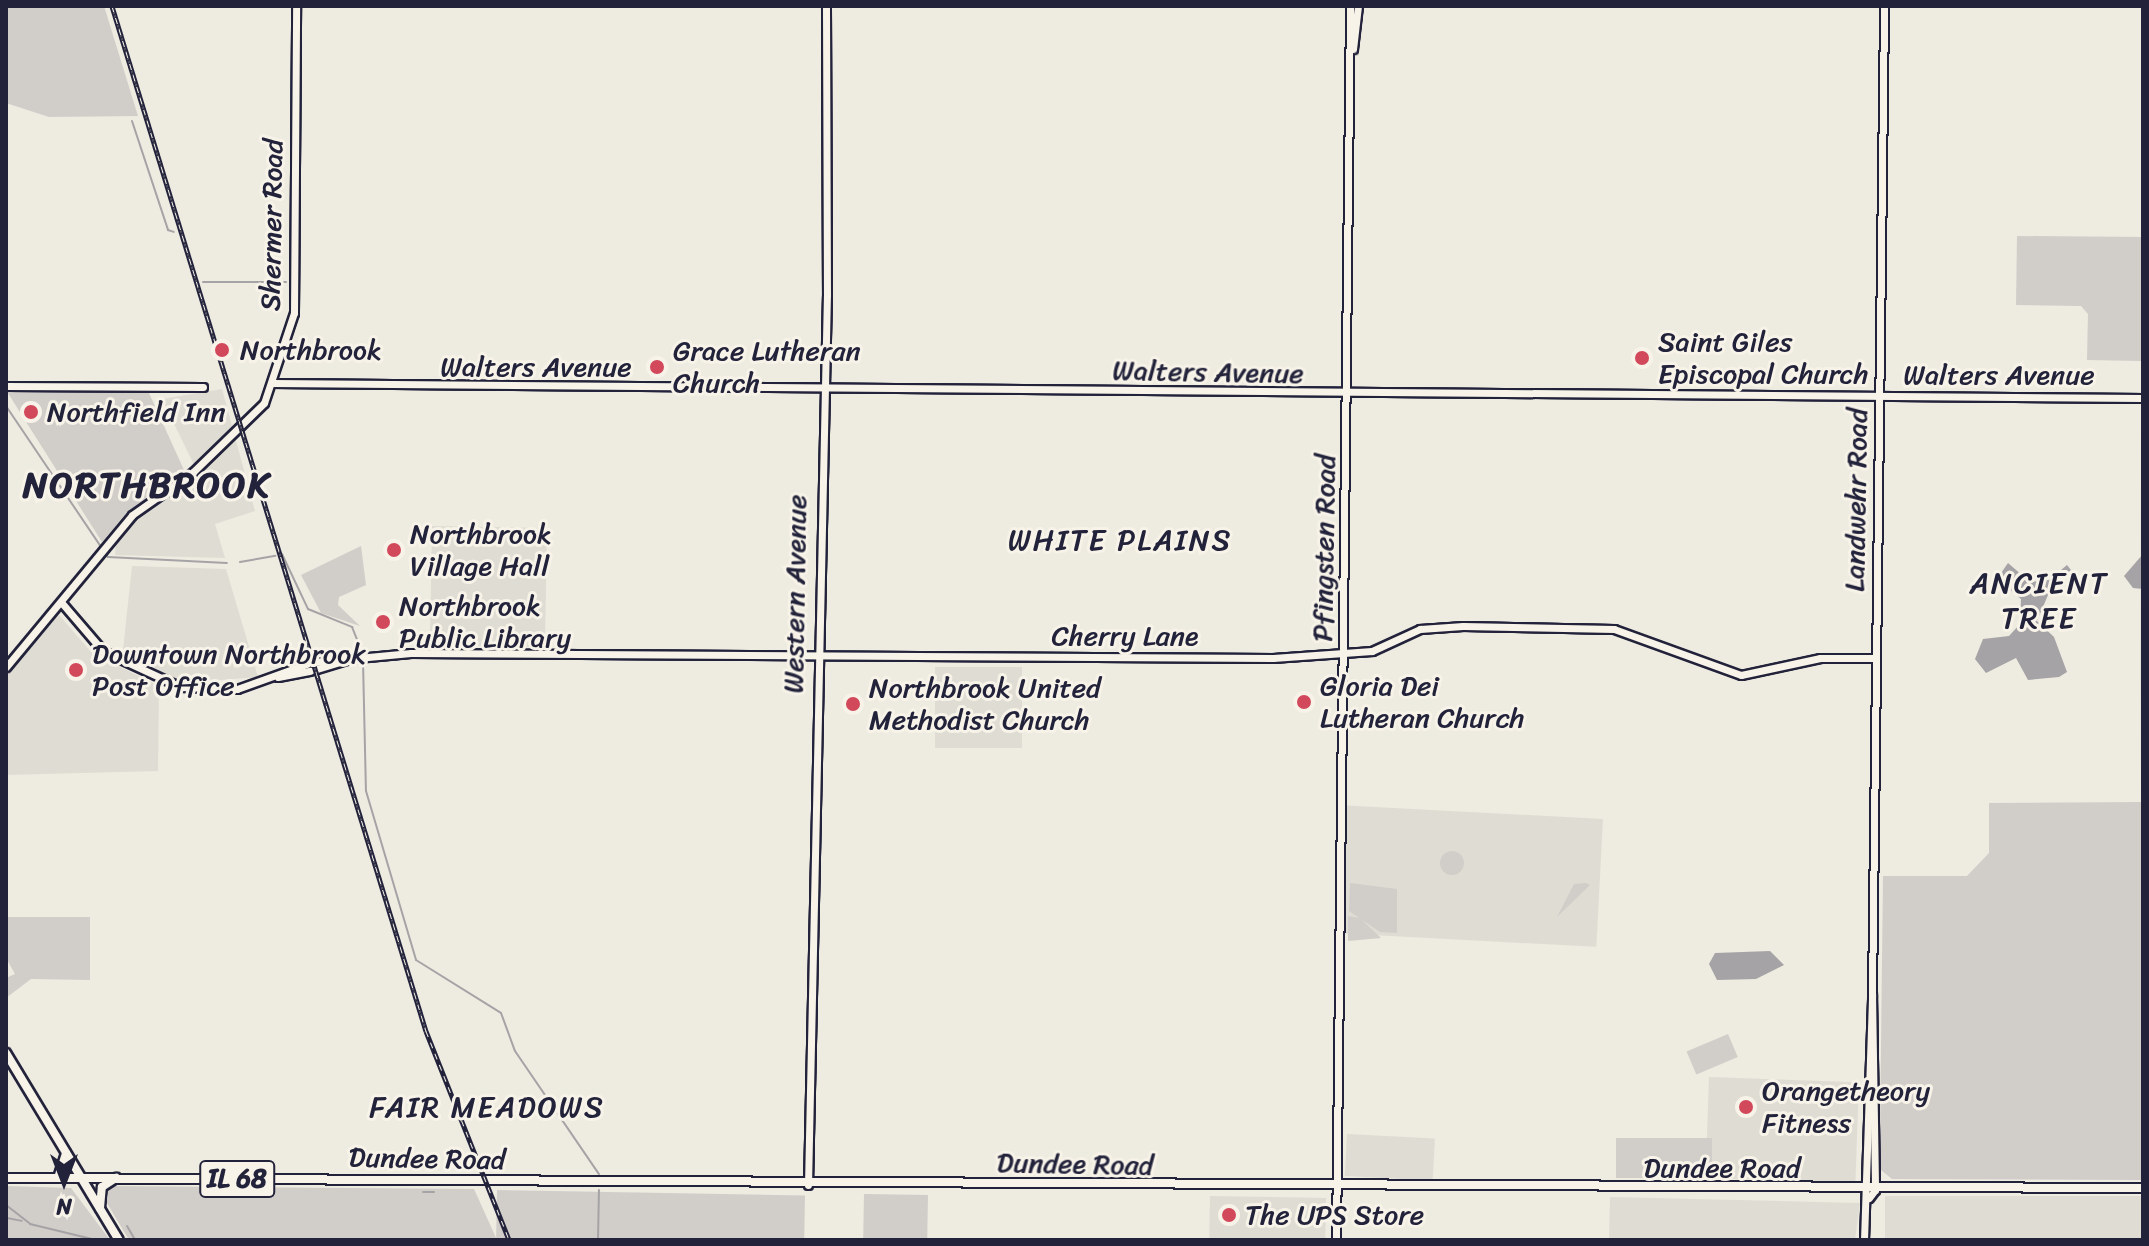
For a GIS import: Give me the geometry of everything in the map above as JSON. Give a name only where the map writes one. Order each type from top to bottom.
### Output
[{"type":"main road","points":[[6,1053],[119,1240]]},
{"type":"main road","points":[[58,1178],[66,1153]]},
{"type":"main road","name":"Dundee Road","points":[[6,1178],[1870,1192],[2143,1188]]},
{"type":"main road","points":[[100,1209],[102,1187],[117,1178]]},
{"type":"street","name":"Shermer Road","points":[[6,667],[33,641],[132,515],[250,424],[272,383],[294,313],[296,6]]},
{"type":"street","name":"Western Avenue","points":[[808,1185],[823,391],[826,6]]},
{"type":"street","name":"Pfingsten Road","points":[[1336,1240],[1353,49],[1350,6]]},
{"type":"street","name":"Pfingsten Road","points":[[1353,49],[1358,6]]},
{"type":"street","name":"Landwehr Road","points":[[1864,1240],[1870,1192],[1884,6]]},
{"type":"street","name":"Walters Avenue","points":[[272,383],[1348,396],[2143,398]]},
{"type":"street","points":[[6,386],[203,387]]},
{"type":"street","name":"Cherry Lane","points":[[61,602],[103,651],[164,681],[237,689],[312,666],[362,655],[1245,659],[1372,651],[1433,626],[1583,627],[1622,631],[1741,675],[1820,658],[1876,658]]},
{"type":"street","points":[[33,641],[57,614],[75,622]]},
{"type":"shaded area","points":[[6,6],[104,6],[138,116],[49,117],[6,103]]},
{"type":"shaded area","points":[[2017,236],[2143,237],[2141,361],[2087,360],[2088,314],[2081,306],[2016,305]]},
{"type":"shaded area","points":[[222,389],[255,511],[215,524],[225,558],[115,555],[116,542],[153,504],[199,475],[162,399]]},
{"type":"shaded area","points":[[6,390],[149,393],[184,470],[126,513],[102,542]]},
{"type":"shaded area","points":[[2140,407],[2143,1180],[1892,1179],[1881,1170],[1883,876],[1967,876],[1989,853],[1989,803],[2141,802]]},
{"type":"shaded area","points":[[432,526],[547,528],[545,647],[430,645]]},
{"type":"shaded area","points":[[361,546],[366,585],[339,597],[338,605],[360,626],[321,613],[301,575]]},
{"type":"shaded area","points":[[2143,554],[2143,589],[2133,588],[2124,576]]},
{"type":"shaded area","points":[[2008,563],[2030,582],[2049,580],[2067,565],[2071,570],[2051,588],[2037,621],[2054,637],[2067,672],[2059,677],[2028,680],[2016,658],[1986,673],[1975,659],[1983,639],[2009,636],[2020,624],[2021,599],[1997,579]]},
{"type":"shaded area","points":[[132,566],[226,569],[258,677],[182,683],[123,650]]},
{"type":"shaded area","points":[[59,615],[92,653],[159,686],[158,771],[6,775],[6,675]]},
{"type":"shaded area","points":[[935,667],[1022,667],[1022,748],[935,748]]},
{"type":"shaded area","points":[[1341,805],[1603,819],[1596,947],[1335,933]]},
{"type":"shaded area","points":[[1452,851],[1461,854],[1464,863],[1461,872],[1452,875],[1443,872],[1440,863],[1443,854]]},
{"type":"shaded area","points":[[1350,883],[1397,889],[1397,933],[1380,932],[1349,911]]},
{"type":"shaded area","points":[[1574,884],[1590,885],[1557,917]]},
{"type":"shaded area","points":[[1348,916],[1360,918],[1381,938],[1348,941]]},
{"type":"shaded area","points":[[6,917],[90,917],[90,980],[31,979],[6,998],[6,978],[15,974],[6,958]]},
{"type":"shaded area","points":[[1770,951],[1784,965],[1756,979],[1717,980],[1709,964],[1715,953]]},
{"type":"shaded area","points":[[1728,1034],[1738,1057],[1696,1075],[1687,1052]]},
{"type":"shaded area","points":[[1709,1077],[1859,1082],[1855,1183],[1705,1178]]},
{"type":"shaded area","points":[[1347,1134],[1435,1139],[1433,1181],[1345,1176]]},
{"type":"shaded area","points":[[1616,1138],[1712,1138],[1712,1178],[1616,1178]]},
{"type":"shaded area","points":[[6,1186],[71,1188],[110,1240],[6,1240]]},
{"type":"shaded area","points":[[106,1186],[474,1189],[497,1240],[129,1240],[101,1193]]},
{"type":"shaded area","points":[[497,1190],[805,1195],[804,1240],[496,1240]]},
{"type":"shaded area","points":[[864,1194],[928,1195],[927,1240],[863,1240]]},
{"type":"shaded area","points":[[1210,1196],[1326,1198],[1325,1240],[1209,1240]]},
{"type":"shaded area","points":[[1885,1196],[2143,1196],[2143,1240],[1885,1240]]},
{"type":"shaded area","points":[[1610,1197],[1860,1203],[1855,1240],[1609,1240]]},
{"type":"waterway","points":[[292,56],[292,63]]},
{"type":"waterway","points":[[292,66],[292,71]]},
{"type":"waterway","points":[[132,121],[168,230],[174,232]]},
{"type":"waterway","points":[[203,282],[286,282]]},
{"type":"waterway","points":[[6,406],[108,557],[227,563]]},
{"type":"waterway","points":[[282,554],[308,609],[352,627],[361,649]]},
{"type":"waterway","points":[[240,562],[275,556]]},
{"type":"waterway","points":[[363,661],[366,791],[416,960],[501,1013],[515,1051],[599,1174]]},
{"type":"waterway","points":[[598,1240],[599,1190]]},
{"type":"waterway","points":[[423,1192],[434,1192]]},
{"type":"waterway","points":[[6,1205],[30,1224],[96,1240]]},
{"type":"waterway","points":[[7,1218],[22,1221]]},
{"type":"waterway","points":[[127,1226],[135,1240]]},
{"type":"railway","points":[[112,6],[426,1031],[509,1240]]},
{"type":"place","name":"Northbrook","points":[[222,350]]},
{"type":"place","name":"Saint Giles Episcopal Church","points":[[1642,358]]},
{"type":"place","name":"Grace Lutheran Church","points":[[657,367]]},
{"type":"place","name":"Northfield Inn","points":[[31,412]]},
{"type":"place","name":"Northbrook Village Hall","points":[[394,550]]},
{"type":"place","name":"Northbrook Public Library","points":[[383,622]]},
{"type":"place","name":"Downtown Northbrook Post Office","points":[[76,670]]},
{"type":"place","name":"Gloria Dei Lutheran Church","points":[[1304,702]]},
{"type":"place","name":"Northbrook United Methodist Church","points":[[853,704]]},
{"type":"place","name":"Orangetheory Fitness","points":[[1746,1107]]},
{"type":"place","name":"The UPS Store","points":[[1229,1215]]},
{"type":"district","name":"NORTHBROOK","points":[[147,486]]},
{"type":"district","name":"WHITE PLAINS","points":[[1120,540]]},
{"type":"district","name":"ANCIENT TREE","points":[[2039,600]]},
{"type":"district","name":"FAIR MEADOWS","points":[[487,1107]]}]
